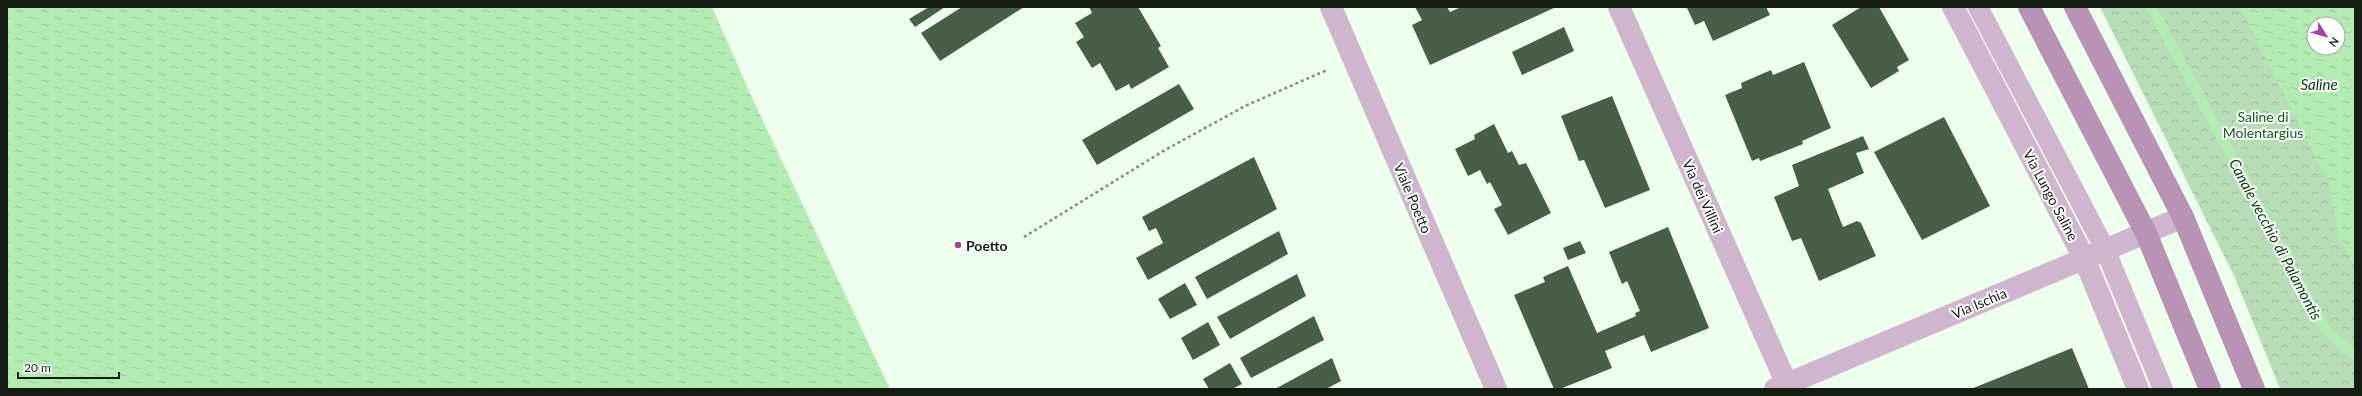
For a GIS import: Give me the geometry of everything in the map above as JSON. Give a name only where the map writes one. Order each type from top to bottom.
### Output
[{"type":"main road","points":[[2029,7],[2146,233],[2210,389]]},
{"type":"main road","points":[[2075,7],[2183,217],[2254,389]]},
{"type":"street","name":"Viale Poetto","points":[[1330,7],[1496,389]]},
{"type":"street","name":"Via dei Villini","points":[[1619,7],[1783,387]]},
{"type":"street","name":"Via Lungo Saline","points":[[1953,7],[2084,258],[2138,389]]},
{"type":"street","name":"Via Ischia","points":[[1783,387],[2183,217]]},
{"type":"lane","name":"Via Lungo Saline","points":[[1978,7],[2105,249],[2163,389]]},
{"type":"path","points":[[1024,237],[1165,150],[1245,106],[1327,70]]},
{"type":"green space","name":"Saline di Molentargius","points":[[2100,7],[2355,7],[2355,389],[2280,389],[2235,278]]},
{"type":"water","points":[[7,7],[712,7],[754,102],[890,389],[7,389]]},
{"type":"water","name":"Saline","points":[[2240,7],[2355,7],[2355,267],[2338,238],[2331,188]]},
{"type":"building","points":[[929,7],[945,7],[915,27],[909,19]]},
{"type":"building","points":[[962,7],[1024,7],[940,61],[921,33]]},
{"type":"building","points":[[1089,7],[1138,7],[1161,46],[1158,48],[1169,67],[1131,89],[1129,84],[1116,91],[1100,63],[1092,68],[1076,42],[1084,37],[1075,23],[1092,13]]},
{"type":"building","points":[[1415,7],[1447,7],[1450,12],[1461,7],[1556,7],[1430,65],[1412,25],[1422,20]]},
{"type":"building","points":[[1766,7],[1770,15],[1713,41],[1704,21],[1695,25],[1687,8]]},
{"type":"building","points":[[1861,7],[1879,7],[1909,60],[1897,67],[1899,71],[1871,88],[1832,25]]},
{"type":"building","points":[[1564,27],[1574,51],[1522,75],[1512,52]]},
{"type":"building","points":[[1804,62],[1831,128],[1802,141],[1803,144],[1760,161],[1759,158],[1752,161],[1725,95],[1742,88],[1741,83],[1771,70],[1773,75]]},
{"type":"building","points":[[1179,84],[1194,109],[1097,165],[1082,140]]},
{"type":"building","points":[[1612,96],[1650,190],[1605,208],[1584,160],[1579,161],[1561,116]]},
{"type":"building","points":[[1944,117],[1990,206],[1922,240],[1874,152]]},
{"type":"building","points":[[1494,124],[1508,153],[1512,151],[1519,165],[1526,163],[1551,213],[1508,235],[1494,209],[1502,205],[1490,182],[1487,184],[1480,170],[1468,176],[1455,149],[1475,139],[1474,135]]},
{"type":"building","points":[[1863,136],[1869,149],[1856,153],[1864,173],[1828,189],[1843,227],[1857,221],[1861,223],[1876,256],[1819,281],[1801,238],[1792,241],[1774,197],[1799,186],[1792,165]]},
{"type":"building","points":[[1254,157],[1277,209],[1148,280],[1136,258],[1163,243],[1156,228],[1149,231],[1142,217]]},
{"type":"building","points":[[1668,227],[1709,328],[1651,352],[1644,335],[1605,351],[1612,368],[1560,389],[1554,389],[1514,295],[1545,282],[1543,277],[1568,266],[1597,333],[1636,316],[1635,313],[1640,311],[1627,281],[1622,284],[1609,252]]},
{"type":"building","points":[[1279,231],[1288,254],[1207,299],[1195,277]]},
{"type":"building","points":[[1580,241],[1586,253],[1568,260],[1563,248]]},
{"type":"building","points":[[1297,274],[1306,296],[1230,339],[1217,317]]},
{"type":"building","points":[[1185,283],[1197,305],[1170,319],[1158,299]]},
{"type":"building","points":[[1314,316],[1324,340],[1251,378],[1240,358]]},
{"type":"building","points":[[1208,322],[1220,345],[1193,360],[1181,338]]},
{"type":"building","points":[[2072,348],[2089,389],[1971,389]]},
{"type":"building","points":[[1332,358],[1341,381],[1326,389],[1275,389]]},
{"type":"building","points":[[1230,363],[1242,384],[1232,389],[1209,389],[1203,379]]},
{"type":"waterway","name":"Canale vecchio di Palamontis","points":[[2151,7],[2325,329],[2355,356]]},
{"type":"place","name":"Poetto","points":[[958,245]]}]
